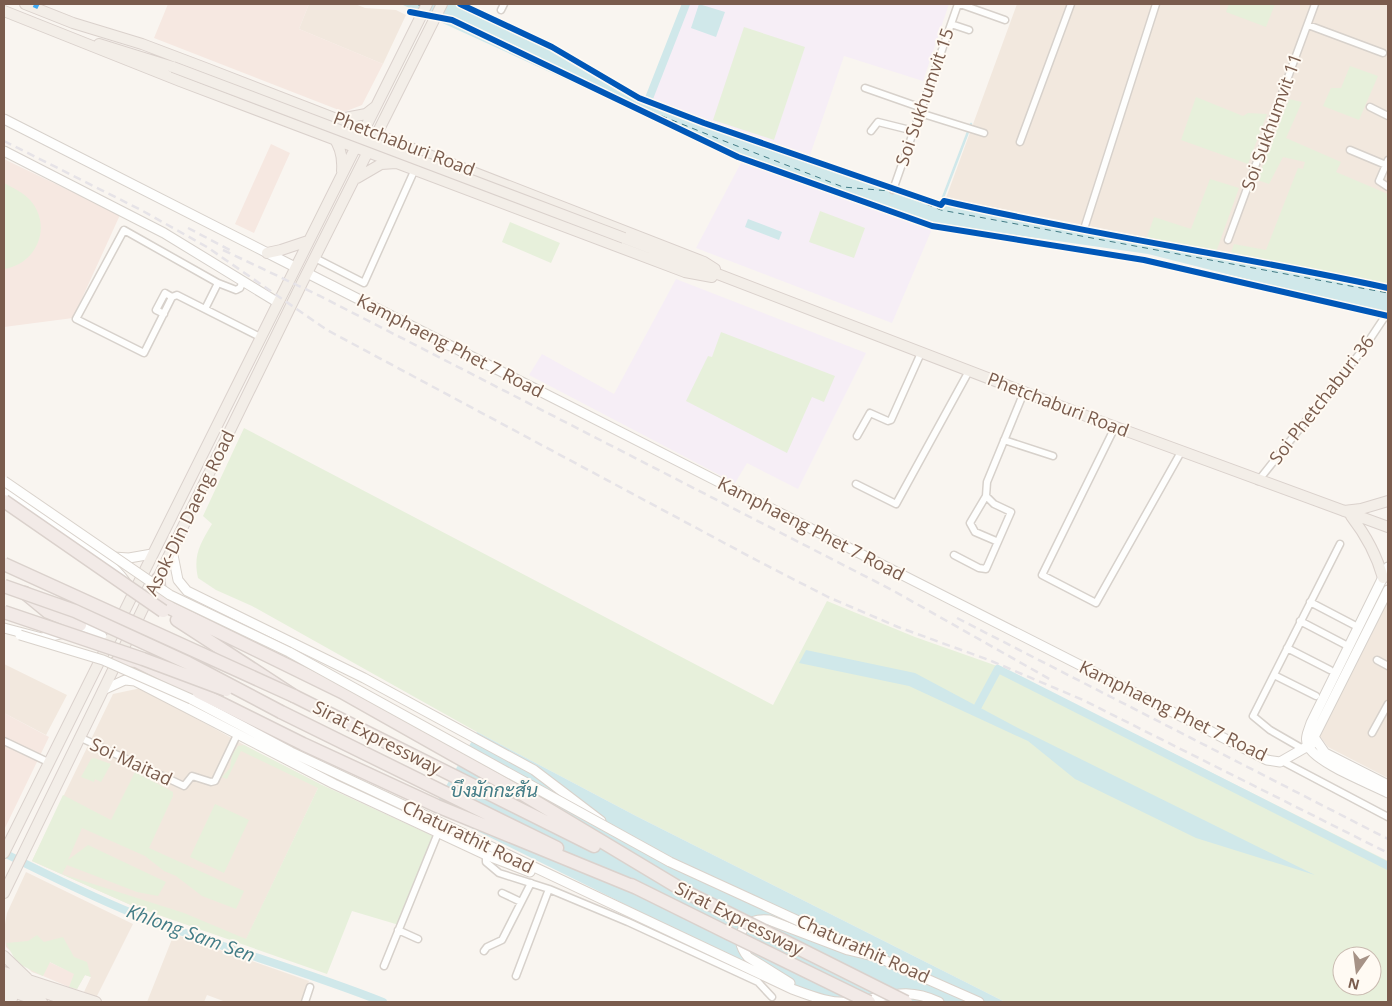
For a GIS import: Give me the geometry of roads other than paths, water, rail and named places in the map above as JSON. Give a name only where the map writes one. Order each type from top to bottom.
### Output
[{"type":"highway","points":[[4,501],[142,598],[294,696]]},
{"type":"highway","name":"Sirat Expressway","points":[[4,564],[294,696],[906,1002]]},
{"type":"highway","points":[[158,579],[160,597],[170,608],[342,692],[521,794],[686,892]]},
{"type":"highway","points":[[4,582],[28,595],[48,612],[80,625]]},
{"type":"highway","name":"Sirat Expressway","points":[[4,586],[75,611],[188,663],[281,712],[869,1002]]},
{"type":"highway","points":[[4,612],[143,659],[281,712]]},
{"type":"highway","points":[[116,662],[136,661],[303,744],[454,814],[637,888]]},
{"type":"main road","name":"Phetchaburi Road","points":[[25,4],[73,23],[142,44],[697,259],[728,279]]},
{"type":"main road","name":"Asok-Din Daeng Road","points":[[4,853],[427,4]]},
{"type":"main road","name":"Asok-Din Daeng Road","points":[[4,894],[314,258],[442,4]]},
{"type":"main road","name":"Phetchaburi Road","points":[[4,11],[685,272],[728,279]]},
{"type":"main road","name":"Phetchaburi Road","points":[[73,23],[118,48]]},
{"type":"main road","name":"Phetchaburi Road","points":[[69,37],[118,48],[173,67],[1181,452],[1388,527]]},
{"type":"main road","points":[[277,116],[284,114],[288,108],[284,98]]},
{"type":"main road","points":[[339,119],[366,114],[378,104]]},
{"type":"main road","points":[[388,112],[387,119],[391,134],[407,146]]},
{"type":"main road","points":[[4,119],[295,267]]},
{"type":"main road","points":[[332,137],[338,144],[342,156],[342,170],[337,184]]},
{"type":"main road","points":[[4,151],[164,233],[277,302]]},
{"type":"main road","points":[[354,180],[382,164],[400,163]]},
{"type":"main road","points":[[446,181],[442,172],[444,167],[454,164]]},
{"type":"main road","points":[[267,253],[308,241]]},
{"type":"main road","name":"Kamphaeng Phet 7 Road","points":[[307,273],[1267,760],[1282,762],[1309,746]]},
{"type":"main road","name":"Chaturathit Road","points":[[4,481],[170,595],[289,652],[670,862],[979,1002]]},
{"type":"main road","points":[[4,491],[118,570],[133,592]]},
{"type":"main road","points":[[1341,511],[1361,509],[1388,501]]},
{"type":"main road","points":[[1351,515],[1360,527],[1379,563],[1383,578]]},
{"type":"main road","points":[[172,550],[178,580],[187,591],[364,678],[534,770],[612,829]]},
{"type":"main road","points":[[100,556],[129,558],[152,554]]},
{"type":"main road","points":[[1388,567],[1306,736],[1309,746],[1323,760],[1388,793]]},
{"type":"main road","points":[[1309,746],[1388,590]]},
{"type":"main road","points":[[80,625],[100,633],[105,642],[104,650]]},
{"type":"main road","name":"Chaturathit Road","points":[[4,629],[42,638],[60,634],[80,625]]},
{"type":"main road","name":"Chaturathit Road","points":[[4,629],[115,664],[191,699],[292,752],[570,886],[802,992],[848,1002],[905,992],[918,994],[940,1002]]},
{"type":"main road","points":[[103,690],[125,680],[135,681],[334,784],[486,855],[570,886]]},
{"type":"main road","points":[[1309,746],[1388,785]]},
{"type":"main road","points":[[802,992],[743,952],[740,940],[745,927],[751,921],[758,919],[770,920],[848,950],[877,957]]},
{"type":"main road","points":[[4,956],[28,980]]},
{"type":"main road","points":[[4,972],[96,1002]]},
{"type":"main road","points":[[4,979],[72,1002]]},
{"type":"main road","points":[[4,989],[42,1002]]},
{"type":"street","points":[[959,4],[1006,20]]},
{"type":"street","name":"Soi Sukhumvit 15","points":[[893,190],[950,24],[959,4]]},
{"type":"street","points":[[1020,142],[1071,4]]},
{"type":"street","points":[[1084,229],[1156,4]]},
{"type":"street","name":"Soi Sukhumvit 11","points":[[1228,240],[1316,4]]},
{"type":"street","points":[[950,24],[969,30]]},
{"type":"street","points":[[1308,25],[1383,53]]},
{"type":"street","points":[[865,88],[984,133]]},
{"type":"street","points":[[1370,107],[1388,116]]},
{"type":"street","points":[[871,131],[878,122],[914,131]]},
{"type":"street","points":[[1350,150],[1387,163],[1379,181],[1388,187]]},
{"type":"street","points":[[314,258],[364,283],[415,169]]},
{"type":"street","points":[[244,281],[236,290],[218,283],[124,230],[76,319],[144,353],[172,297],[177,295],[260,337]]},
{"type":"street","points":[[205,309],[218,283]]},
{"type":"street","name":"Soi Phetchaburi 36","points":[[1258,481],[1364,348],[1384,318]]},
{"type":"street","points":[[857,436],[870,413],[888,421],[891,420],[921,352]]},
{"type":"street","points":[[856,484],[896,504],[969,371]]},
{"type":"street","points":[[996,541],[975,532],[970,522],[986,496],[987,482],[1024,392]]},
{"type":"street","points":[[1115,427],[1042,575],[1096,603],[1181,452]]},
{"type":"street","points":[[1004,440],[1052,456]]},
{"type":"street","points":[[954,555],[979,568],[986,569],[996,541],[1010,512],[994,504],[986,496]]},
{"type":"street","points":[[1309,746],[1270,730],[1253,716],[1340,544]]},
{"type":"street","points":[[1310,602],[1354,625]]},
{"type":"street","points":[[1300,622],[1344,644]]},
{"type":"street","points":[[1287,648],[1330,670]]},
{"type":"street","points":[[1377,660],[1388,666]]},
{"type":"street","points":[[1274,675],[1316,696]]},
{"type":"street","points":[[1372,733],[1388,704]]},
{"type":"street","name":"Soi Maitad","points":[[79,737],[184,786],[192,776],[211,782],[215,781],[237,735]]},
{"type":"street","points":[[4,741],[48,762]]},
{"type":"street","points":[[1282,762],[1388,817]]},
{"type":"street","points":[[384,966],[438,833]]},
{"type":"street","points":[[486,855],[486,862],[499,872],[549,889],[628,922],[758,982],[772,997]]},
{"type":"street","points":[[484,951],[487,947],[502,940],[531,883]]},
{"type":"street","points":[[516,976],[549,889]]},
{"type":"street","points":[[502,893],[521,902]]},
{"type":"street","points":[[398,930],[418,939]]},
{"type":"street","points":[[305,1002],[310,988]]},
{"type":"water","points":[[391,4],[463,4],[552,45],[647,101],[756,144],[940,206],[946,203],[1221,259],[1285,268],[1388,291],[1388,315],[1148,254],[918,221],[679,131],[403,5]]},
{"type":"water","points":[[699,4],[725,12],[716,37],[691,28]]},
{"type":"water","points":[[748,219],[782,232],[779,240],[745,227]]},
{"type":"water","points":[[806,650],[915,673],[1018,728],[1315,875],[1196,838],[1075,779],[1028,741],[909,686],[799,663]]},
{"type":"water","name":"บึงมักกะสัน","points":[[477,732],[636,816],[1005,1002],[822,1002],[433,809]]},
{"type":"waterway","points":[[646,106],[686,4]]},
{"type":"waterway","points":[[945,207],[942,200],[971,124]]},
{"type":"waterway","points":[[978,706],[998,669],[1388,866]]},
{"type":"waterway","name":"Khlong Sam Sen","points":[[4,853],[83,892],[132,913],[383,1002]]},
{"type":"railway","points":[[4,141],[141,210],[207,247],[327,330],[758,561],[828,597],[898,627],[989,660],[1083,700],[1388,853]]},
{"type":"railway","points":[[188,228],[230,250]]},
{"type":"railway","points":[[223,250],[320,296],[892,590],[1053,681]]},
{"type":"railway","points":[[957,618],[1388,839]]}]
